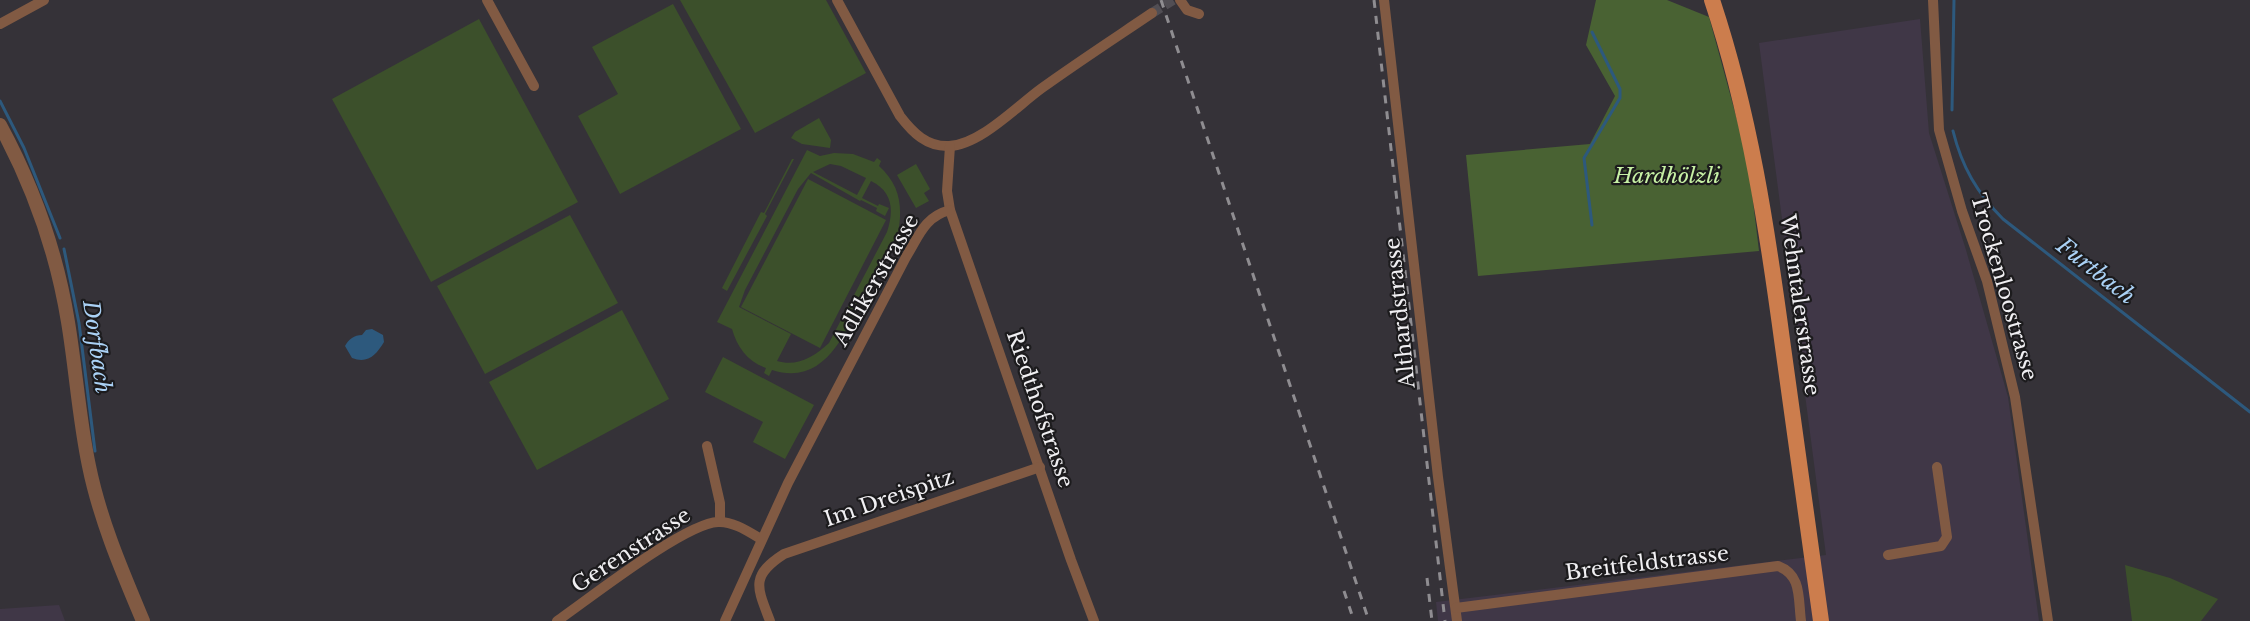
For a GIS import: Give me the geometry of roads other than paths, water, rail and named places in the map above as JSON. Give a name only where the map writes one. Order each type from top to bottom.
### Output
[{"type":"main road","name":"Wehntalerstrasse","points":[[1712,0],[1733,68],[1755,160],[1767,231],[1821,621]]},
{"type":"street","points":[[0,24],[44,0]]},
{"type":"street","points":[[487,0],[534,86]]},
{"type":"street","points":[[837,0],[900,116],[925,141],[951,146],[980,135],[1042,88],[1152,13]]},
{"type":"street","points":[[1180,0],[1187,10],[1199,14]]},
{"type":"street","name":"Althardstrasse","points":[[1384,0],[1438,477],[1457,621]]},
{"type":"street","name":"Trockenloostrasse","points":[[1933,0],[1940,130],[1962,211],[1987,281],[2015,397],[2048,621]]},
{"type":"street","points":[[0,125],[21,166],[55,261],[68,321],[81,421],[92,481],[107,529],[143,621]]},
{"type":"street","name":"Adlikerstrasse","points":[[724,621],[761,538],[906,257],[927,221],[950,210],[947,191],[951,146]]},
{"type":"street","name":"Riedthofstrasse","points":[[950,210],[1094,621]]},
{"type":"street","points":[[707,446],[720,503],[720,521]]},
{"type":"street","name":"Im Dreispitz","points":[[770,621],[760,594],[759,578],[767,564],[784,554],[1040,467]]},
{"type":"street","points":[[1888,555],[1941,546],[1947,537],[1937,467]]},
{"type":"street","name":"Gerenstrasse","points":[[557,621],[684,534],[701,525],[720,521],[743,528],[761,538]]},
{"type":"street","name":"Breitfeldstrasse","points":[[1456,608],[1778,566],[1787,570],[1795,578],[1801,621]]},
{"type":"water","points":[[372,329],[383,335],[384,342],[381,347],[367,359],[352,358],[345,346],[350,339]]},
{"type":"waterway","name":"Furtbach","points":[[1952,110],[1954,0]]},
{"type":"waterway","points":[[1592,32],[1620,89],[1620,98],[1584,158],[1592,225]]},
{"type":"waterway","name":"Dorfbach","points":[[0,101],[24,148],[60,238]]},
{"type":"waterway","name":"Furtbach","points":[[1953,131],[1972,179],[1985,199],[2003,219],[2250,412]]},
{"type":"waterway","name":"Dorfbach","points":[[64,249],[79,323],[95,451]]},
{"type":"tunnel","points":[[1152,13],[1173,0]]},
{"type":"railway","points":[[1161,0],[1369,621]]},
{"type":"railway","points":[[1374,0],[1445,621]]},
{"type":"railway","points":[[1427,578],[1432,621]]},
{"type":"railway","points":[[1344,591],[1354,621]]},
{"type":"park label","name":"Hardhölzli","points":[[1667,176]]}]
